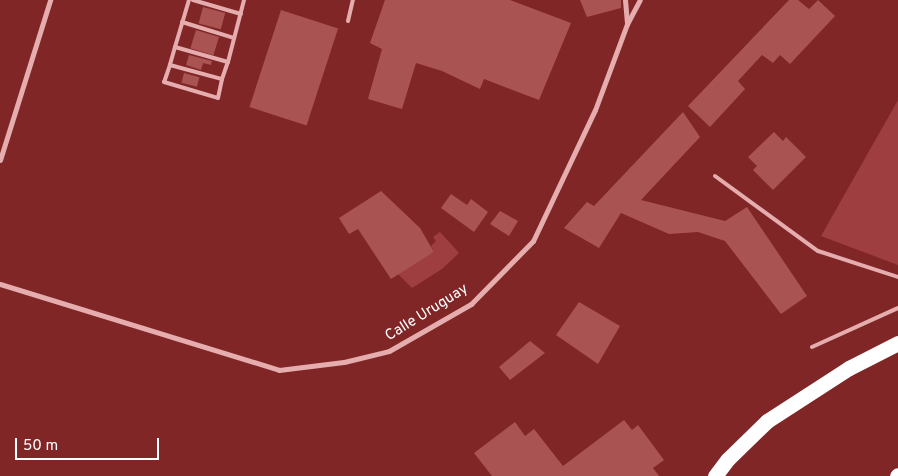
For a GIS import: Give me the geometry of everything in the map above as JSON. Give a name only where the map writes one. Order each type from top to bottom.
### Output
[{"type":"highway","points":[[715,476],[728,459],[767,422],[848,368],[898,343]]},
{"type":"street","points":[[0,160],[50,0]]},
{"type":"street","name":"Calle Uruguay","points":[[625,0],[627,24]]},
{"type":"street","name":"Calle Uruguay","points":[[0,284],[279,370],[344,362],[389,351],[471,304],[533,242],[595,110],[627,24],[640,0]]},
{"type":"lane","points":[[189,0],[164,82],[218,98],[244,0]]},
{"type":"lane","points":[[193,0],[240,14]]},
{"type":"lane","points":[[348,21],[353,0]]},
{"type":"lane","points":[[182,22],[234,38]]},
{"type":"lane","points":[[175,47],[228,62]]},
{"type":"lane","points":[[170,65],[222,79]]},
{"type":"lane","points":[[715,176],[818,251],[898,277]]},
{"type":"lane","points":[[812,347],[898,308]]},
{"type":"shaded area","points":[[898,100],[898,265],[821,236]]},
{"type":"shaded area","points":[[440,232],[459,253],[442,269],[412,288],[398,274],[434,252],[431,246],[436,241],[433,237]]},
{"type":"building","points":[[385,0],[510,0],[571,23],[539,100],[484,79],[480,89],[442,71],[416,63],[402,109],[368,99],[382,49],[370,43]]},
{"type":"building","points":[[580,0],[621,0],[621,8],[587,17]]},
{"type":"building","points":[[789,0],[798,0],[809,9],[818,0],[835,16],[790,64],[780,55],[773,63],[762,55],[738,81],[745,89],[710,127],[688,106]]},
{"type":"building","points":[[203,7],[225,13],[221,29],[199,23]]},
{"type":"building","points":[[281,10],[338,29],[307,126],[249,107]]},
{"type":"building","points":[[196,30],[219,37],[213,55],[190,48]]},
{"type":"building","points":[[189,55],[212,61],[211,65],[203,63],[201,70],[186,65]]},
{"type":"building","points":[[184,73],[199,77],[197,87],[181,83]]},
{"type":"building","points":[[683,112],[700,137],[641,200],[725,221],[747,207],[807,296],[781,314],[725,241],[698,232],[669,234],[621,213],[599,248],[564,228],[587,202],[594,206]]},
{"type":"building","points":[[774,132],[783,141],[786,137],[806,157],[773,190],[753,170],[757,166],[748,157]]},
{"type":"building","points":[[381,191],[420,228],[434,252],[391,279],[358,229],[349,234],[339,218]]},
{"type":"building","points":[[451,194],[467,205],[471,199],[488,212],[474,232],[441,208]]},
{"type":"building","points":[[500,211],[518,221],[509,236],[490,224]]},
{"type":"building","points":[[579,302],[620,326],[598,364],[556,335]]},
{"type":"building","points":[[530,341],[545,353],[510,380],[499,367]]},
{"type":"building","points":[[624,420],[632,430],[638,425],[664,460],[653,468],[659,476],[492,476],[474,453],[515,422],[525,436],[534,429],[563,466]]}]
